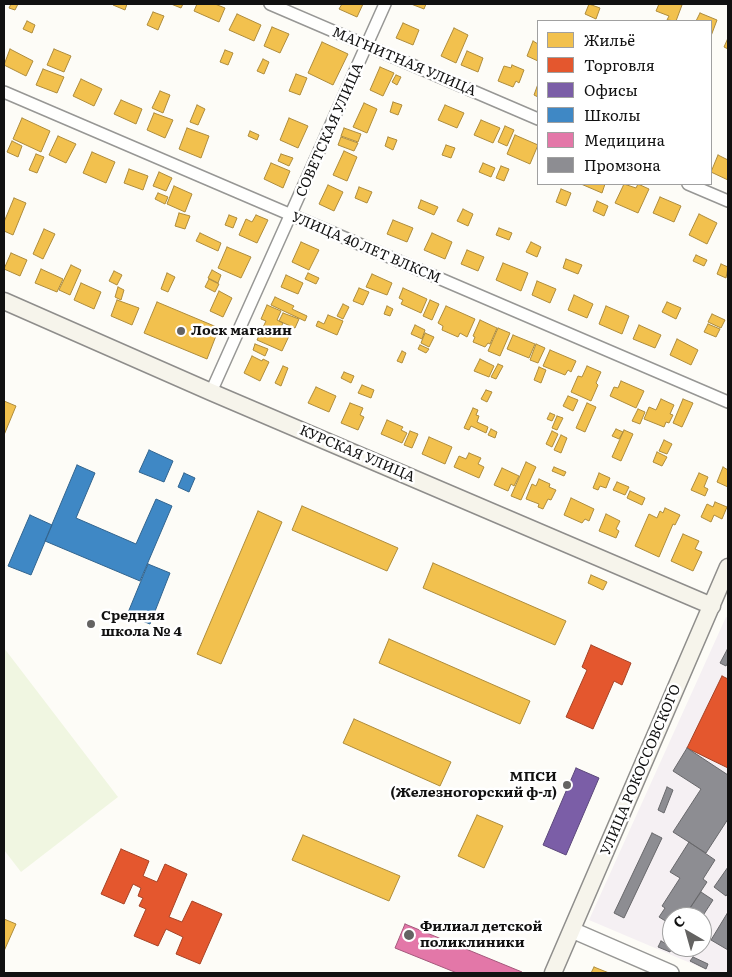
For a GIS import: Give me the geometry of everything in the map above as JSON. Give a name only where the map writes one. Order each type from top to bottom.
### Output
[{"type":"main road","name":"КУРСКАЯ УЛИЦА","points":[[4,301],[211,392],[712,606]]},
{"type":"main road","name":"УЛИЦА РОКОССОВСКОГО","points":[[553,973],[728,568]]},
{"type":"street","name":"МАГНИТНАЯ УЛИЦА","points":[[270,4],[537,120]]},
{"type":"street","name":"СОВЕТСКАЯ УЛИЦА","points":[[211,392],[385,4]]},
{"type":"street","name":"УЛИЦА 40 ЛЕТ ВЛКСМ","points":[[4,92],[728,402]]},
{"type":"street","points":[[690,185],[728,201]]},
{"type":"street","points":[[572,930],[671,973]]},
{"type":"shaded area","points":[[726,617],[728,618],[728,973],[714,973],[676,957],[712,957],[712,907],[662,907],[662,951],[589,920]]},
{"type":"green space","points":[[4,648],[118,797],[21,872],[4,850]]},
{"type":"building: Жильё","points":[[11,4],[18,4],[15,10],[9,8]]},
{"type":"building: Жильё","points":[[114,4],[127,4],[125,10]]},
{"type":"building: Жильё","points":[[171,4],[183,4],[181,8]]},
{"type":"building: Жильё","points":[[197,4],[215,4],[225,8],[219,22],[194,11]]},
{"type":"building: Жильё","points":[[342,4],[363,4],[357,17],[339,9]]},
{"type":"building: Жильё","points":[[411,4],[426,4],[424,9]]},
{"type":"building: Жильё","points":[[589,4],[600,8],[596,19],[585,14]]},
{"type":"building: Жильё","points":[[659,4],[682,5],[676,20],[667,20],[669,16],[656,11]]},
{"type":"building: Жильё","points":[[153,12],[164,16],[158,30],[147,25]]},
{"type":"building: Жильё","points":[[700,13],[717,20],[712,33],[712,20],[696,20]]},
{"type":"building: Жильё","points":[[237,14],[261,25],[254,41],[229,30]]},
{"type":"building: Жильё","points":[[27,21],[35,25],[32,33],[23,29]]},
{"type":"building: Жильё","points":[[403,23],[419,30],[413,45],[396,38]]},
{"type":"building: Жильё","points":[[272,27],[289,34],[280,53],[264,46]]},
{"type":"building: Жильё","points":[[454,28],[468,35],[456,63],[441,56]]},
{"type":"building: Жильё","points":[[728,38],[728,49],[724,47]]},
{"type":"building: Жильё","points":[[533,41],[537,43],[537,61],[527,56]]},
{"type":"building: Жильё","points":[[322,42],[348,54],[333,85],[308,73]]},
{"type":"building: Жильё","points":[[10,49],[33,61],[26,76],[4,65]]},
{"type":"building: Жильё","points":[[54,49],[71,56],[64,72],[47,65]]},
{"type":"building: Жильё","points":[[225,50],[233,53],[228,65],[220,62]]},
{"type":"building: Жильё","points":[[467,51],[483,58],[478,72],[461,65]]},
{"type":"building: Жильё","points":[[263,59],[269,62],[264,74],[257,71]]},
{"type":"building: Жильё","points":[[512,65],[524,70],[519,83],[516,81],[513,87],[498,81],[504,66],[511,68]]},
{"type":"building: Жильё","points":[[380,67],[394,73],[383,96],[370,90]]},
{"type":"building: Жильё","points":[[43,69],[64,77],[57,93],[36,85]]},
{"type":"building: Жильё","points":[[296,74],[307,78],[300,95],[289,91]]},
{"type":"building: Жильё","points":[[396,75],[401,77],[397,85],[392,82]]},
{"type":"building: Жильё","points":[[81,79],[102,89],[94,106],[73,96]]},
{"type":"building: Жильё","points":[[160,91],[170,95],[163,113],[152,108]]},
{"type":"building: Жильё","points":[[121,100],[142,109],[136,124],[114,114]]},
{"type":"building: Жильё","points":[[393,102],[402,105],[398,115],[390,112]]},
{"type":"building: Жильё","points":[[364,103],[377,109],[367,133],[353,127]]},
{"type":"building: Жильё","points":[[197,105],[205,109],[198,125],[190,122]]},
{"type":"building: Жильё","points":[[445,105],[464,113],[457,128],[438,120]]},
{"type":"building: Жильё","points":[[154,113],[173,120],[165,138],[147,130]]},
{"type":"building: Жильё","points":[[22,118],[50,131],[41,152],[13,139]]},
{"type":"building: Жильё","points":[[289,118],[308,126],[298,148],[280,140]]},
{"type":"building: Жильё","points":[[481,120],[500,128],[493,143],[474,135]]},
{"type":"building: Жильё","points":[[505,126],[514,130],[507,146],[498,142]]},
{"type":"building: Жильё","points":[[187,128],[209,136],[201,158],[179,149]]},
{"type":"building: Жильё","points":[[344,128],[361,134],[358,142],[341,136]]},
{"type":"building: Жильё","points":[[250,131],[259,135],[257,140],[248,136]]},
{"type":"building: Жильё","points":[[515,135],[537,145],[530,164],[507,154]]},
{"type":"building: Жильё","points":[[58,136],[76,144],[66,163],[49,155]]},
{"type":"building: Жильё","points":[[341,137],[358,143],[354,151],[338,145]]},
{"type":"building: Жильё","points":[[388,137],[397,140],[393,150],[385,146]]},
{"type":"building: Жильё","points":[[12,141],[22,146],[18,157],[7,152]]},
{"type":"building: Жильё","points":[[446,145],[455,148],[451,158],[442,155]]},
{"type":"building: Жильё","points":[[344,151],[357,157],[347,181],[333,175]]},
{"type":"building: Жильё","points":[[92,152],[115,162],[106,183],[83,173]]},
{"type":"building: Жильё","points":[[36,154],[44,157],[37,173],[29,170]]},
{"type":"building: Жильё","points":[[281,154],[293,158],[289,166],[278,161]]},
{"type":"building: Жильё","points":[[718,155],[728,160],[728,180],[712,172]]},
{"type":"building: Жильё","points":[[271,163],[290,171],[283,188],[264,179]]},
{"type":"building: Жильё","points":[[483,163],[495,168],[491,177],[479,172]]},
{"type":"building: Жильё","points":[[501,166],[509,169],[504,181],[496,178]]},
{"type":"building: Жильё","points":[[129,169],[148,176],[143,190],[124,183]]},
{"type":"building: Жильё","points":[[159,172],[172,178],[166,191],[153,186]]},
{"type":"building: Жильё","points":[[328,185],[343,192],[334,211],[319,204]]},
{"type":"building: Жильё","points":[[583,185],[605,185],[602,193]]},
{"type":"building: Жильё","points":[[624,185],[636,188],[638,185],[640,185],[649,189],[638,213],[615,203]]},
{"type":"building: Жильё","points":[[174,186],[192,194],[185,212],[167,204]]},
{"type":"building: Жильё","points":[[359,187],[372,192],[367,203],[355,198]]},
{"type":"building: Жильё","points":[[561,189],[571,193],[566,206],[556,202]]},
{"type":"building: Жильё","points":[[158,193],[168,197],[165,204],[155,199]]},
{"type":"building: Жильё","points":[[660,197],[681,206],[674,222],[653,213]]},
{"type":"building: Жильё","points":[[14,198],[26,203],[13,235],[4,231],[4,222]]},
{"type":"building: Жильё","points":[[421,200],[438,207],[434,215],[418,208]]},
{"type":"building: Жильё","points":[[597,201],[608,206],[604,216],[593,211]]},
{"type":"building: Жильё","points":[[463,209],[473,214],[468,226],[457,221]]},
{"type":"building: Жильё","points":[[179,213],[190,216],[185,229],[175,226]]},
{"type":"building: Жильё","points":[[699,214],[717,223],[707,244],[689,235]]},
{"type":"building: Жильё","points":[[229,215],[237,218],[233,228],[225,225]]},
{"type":"building: Жильё","points":[[256,215],[268,220],[257,243],[239,235],[246,219],[252,222]]},
{"type":"building: Жильё","points":[[393,220],[413,228],[407,242],[387,234]]},
{"type":"building: Жильё","points":[[499,228],[512,233],[509,240],[496,235]]},
{"type":"building: Жильё","points":[[44,229],[55,234],[43,259],[33,254]]},
{"type":"building: Жильё","points":[[200,233],[221,243],[218,251],[196,241]]},
{"type":"building: Жильё","points":[[432,233],[452,242],[445,259],[424,250]]},
{"type":"building: Жильё","points":[[301,242],[319,250],[309,270],[292,262]]},
{"type":"building: Жильё","points":[[531,242],[541,247],[537,257],[526,252]]},
{"type":"building: Жильё","points":[[227,247],[251,257],[241,278],[218,268]]},
{"type":"building: Жильё","points":[[467,250],[484,257],[478,271],[461,264]]},
{"type":"building: Жильё","points":[[11,253],[27,260],[20,276],[4,269]]},
{"type":"building: Жильё","points":[[696,255],[707,260],[704,266],[693,261]]},
{"type":"building: Жильё","points":[[566,259],[582,265],[578,274],[563,268]]},
{"type":"building: Жильё","points":[[503,263],[528,273],[521,291],[496,280]]},
{"type":"building: Жильё","points":[[721,264],[728,267],[726,278],[717,274]]},
{"type":"building: Жильё","points":[[71,265],[81,270],[70,295],[59,290]]},
{"type":"building: Жильё","points":[[41,269],[63,279],[57,292],[35,283]]},
{"type":"building: Жильё","points":[[212,270],[221,275],[218,283],[208,278]]},
{"type":"building: Жильё","points":[[114,271],[122,275],[117,285],[109,281]]},
{"type":"building: Жильё","points":[[167,273],[175,277],[168,292],[161,289]]},
{"type":"building: Жильё","points":[[308,273],[319,278],[316,284],[305,279]]},
{"type":"building: Жильё","points":[[372,274],[392,283],[387,295],[366,287]]},
{"type":"building: Жильё","points":[[286,275],[303,283],[298,294],[281,287]]},
{"type":"building: Жильё","points":[[209,279],[219,284],[215,292],[205,287]]},
{"type":"building: Жильё","points":[[537,281],[556,289],[550,303],[532,295]]},
{"type":"building: Жильё","points":[[81,283],[101,292],[94,309],[74,300]]},
{"type":"building: Жильё","points":[[118,287],[124,290],[121,300],[115,297]]},
{"type":"building: Жильё","points":[[359,288],[369,292],[363,305],[353,301]]},
{"type":"building: Жильё","points":[[403,288],[427,299],[421,313],[401,304],[403,300],[399,298]]},
{"type":"building: Жильё","points":[[219,291],[232,298],[223,317],[210,311]]},
{"type":"building: Жильё","points":[[574,295],[593,304],[587,318],[568,310]]},
{"type":"building: Жильё","points":[[275,297],[294,306],[292,309],[307,316],[305,321],[271,305]]},
{"type":"building: Жильё","points":[[117,300],[139,308],[132,325],[111,316]]},
{"type":"building: Жильё","points":[[430,300],[439,304],[432,320],[423,316]]},
{"type":"building: Жильё","name":"Лоск магазин","points":[[157,302],[219,328],[207,359],[144,333]]},
{"type":"building: Жильё","points":[[667,302],[681,308],[676,319],[662,312]]},
{"type":"building: Жильё","points":[[343,304],[349,307],[343,319],[337,316]]},
{"type":"building: Жильё","points":[[267,305],[281,311],[277,320],[283,323],[279,331],[289,336],[282,351],[257,340],[266,321],[261,319]]},
{"type":"building: Жильё","points":[[387,306],[393,309],[390,316],[384,314]]},
{"type":"building: Жильё","points":[[446,306],[475,319],[467,337],[460,333],[458,337],[442,330],[443,326],[438,323]]},
{"type":"building: Жильё","points":[[606,306],[629,316],[622,334],[599,324]]},
{"type":"building: Жильё","points":[[283,313],[299,319],[295,328],[279,321]]},
{"type":"building: Жильё","points":[[712,314],[725,320],[721,328],[708,322]]},
{"type":"building: Жильё","points":[[328,315],[343,321],[337,335],[316,326],[318,321],[324,324]]},
{"type":"building: Жильё","points":[[480,320],[497,328],[490,344],[488,343],[485,347],[473,342],[475,337],[473,336]]},
{"type":"building: Жильё","points":[[708,324],[720,329],[716,337],[704,332]]},
{"type":"building: Жильё","points":[[415,325],[425,330],[422,339],[411,334]]},
{"type":"building: Жильё","points":[[639,325],[661,335],[655,348],[633,339]]},
{"type":"building: Жильё","points":[[498,328],[510,333],[500,356],[488,351]]},
{"type":"building: Жильё","points":[[425,333],[434,337],[429,347],[421,343]]},
{"type":"building: Жильё","points":[[513,335],[535,344],[529,358],[507,349]]},
{"type":"building: Жильё","points":[[677,339],[698,350],[691,365],[670,355]]},
{"type":"building: Жильё","points":[[255,344],[268,349],[265,356],[253,350]]},
{"type":"building: Жильё","points":[[536,344],[545,348],[538,363],[530,360]]},
{"type":"building: Жильё","points":[[420,345],[429,349],[426,353],[418,349]]},
{"type":"building: Жильё","points":[[550,350],[576,361],[571,372],[568,370],[565,375],[543,366]]},
{"type":"building: Жильё","points":[[402,351],[406,353],[402,363],[397,361]]},
{"type":"building: Жильё","points":[[252,356],[269,362],[260,381],[244,373]]},
{"type":"building: Жильё","points":[[480,359],[494,366],[489,377],[474,371]]},
{"type":"building: Жильё","points":[[498,364],[503,366],[496,379],[491,377]]},
{"type":"building: Жильё","points":[[283,366],[288,368],[281,386],[275,383]]},
{"type":"building: Жильё","points":[[587,366],[601,372],[591,401],[571,392],[578,376],[582,377]]},
{"type":"building: Жильё","points":[[539,367],[546,370],[541,383],[534,380]]},
{"type":"building: Жильё","points":[[344,372],[354,376],[351,383],[341,378]]},
{"type":"building: Жильё","points":[[621,381],[644,391],[636,408],[610,396],[614,387],[618,388]]},
{"type":"building: Жильё","points":[[362,385],[374,390],[371,398],[358,393]]},
{"type":"building: Жильё","points":[[316,387],[336,396],[329,412],[308,403]]},
{"type":"building: Жильё","points":[[486,390],[492,392],[487,402],[481,399]]},
{"type":"building: Жильё","points":[[568,396],[578,400],[573,411],[563,406]]},
{"type":"building: Жильё","points":[[661,399],[674,405],[670,414],[673,415],[669,423],[666,422],[664,427],[644,419],[649,407],[656,410]]},
{"type":"building: Жильё","points":[[683,399],[693,403],[682,427],[673,423]]},
{"type":"building: Жильё","points":[[4,401],[16,406],[4,435]]},
{"type":"building: Жильё","points":[[350,403],[363,408],[360,415],[364,417],[358,430],[341,423]]},
{"type":"building: Жильё","points":[[587,403],[596,407],[585,432],[576,428]]},
{"type":"building: Жильё","points":[[473,408],[478,410],[476,415],[479,416],[477,422],[488,427],[486,433],[471,426],[469,430],[464,428]]},
{"type":"building: Жильё","points":[[638,409],[645,412],[640,424],[632,421]]},
{"type":"building: Жильё","points":[[550,413],[555,415],[552,421],[547,419]]},
{"type":"building: Жильё","points":[[557,416],[563,418],[557,430],[552,428]]},
{"type":"building: Жильё","points":[[387,420],[403,427],[401,430],[407,433],[402,443],[381,434]]},
{"type":"building: Жильё","points":[[491,429],[497,432],[495,438],[488,435]]},
{"type":"building: Жильё","points":[[616,429],[623,432],[619,439],[612,436]]},
{"type":"building: Жильё","points":[[624,430],[633,434],[621,461],[612,457]]},
{"type":"building: Жильё","points":[[410,431],[418,434],[412,448],[404,445]]},
{"type":"building: Жильё","points":[[552,431],[558,434],[552,447],[546,444]]},
{"type":"building: Жильё","points":[[561,435],[567,438],[561,453],[554,450]]},
{"type":"building: Жильё","points":[[429,437],[452,447],[445,464],[422,454]]},
{"type":"building: Жильё","points":[[664,440],[672,444],[667,454],[659,451]]},
{"type":"building: Жильё","points":[[657,452],[667,457],[662,466],[653,462]]},
{"type":"building: Жильё","points":[[469,453],[481,458],[478,464],[484,467],[479,478],[454,467],[459,456],[466,459]]},
{"type":"building: Жильё","points":[[526,462],[536,467],[521,500],[511,496]]},
{"type":"building: Жильё","points":[[554,467],[566,472],[564,476],[552,471]]},
{"type":"building: Жильё","points":[[723,467],[728,470],[728,487],[717,482]]},
{"type":"building: Жильё","points":[[502,468],[519,476],[514,486],[511,484],[508,491],[494,485]]},
{"type":"building: Жильё","points":[[599,473],[610,478],[606,488],[600,486],[598,490],[593,488]]},
{"type":"building: Жильё","points":[[699,473],[708,477],[704,487],[708,489],[705,496],[691,490]]},
{"type":"building: Жильё","points":[[539,479],[550,484],[549,487],[556,490],[551,500],[548,499],[543,509],[538,507],[539,504],[526,499],[532,484],[536,486]]},
{"type":"building: Жильё","points":[[617,482],[629,487],[625,495],[613,490]]},
{"type":"building: Жильё","points":[[630,491],[645,498],[642,505],[627,498]]},
{"type":"building: Жильё","points":[[571,498],[594,509],[589,521],[585,519],[582,523],[564,515]]},
{"type":"building: Жильё","points":[[715,502],[727,507],[722,519],[714,515],[711,522],[701,517],[707,504],[713,507]]},
{"type":"building: Жильё","points":[[302,506],[398,548],[387,571],[292,530]]},
{"type":"building: Жильё","points":[[665,508],[680,515],[675,525],[673,524],[659,557],[635,546],[649,514],[657,518],[660,511],[663,513]]},
{"type":"building: Жильё","points":[[258,511],[282,522],[221,664],[197,654]]},
{"type":"building: Жильё","points":[[606,514],[620,521],[616,529],[619,531],[616,538],[599,531]]},
{"type":"building: Жильё","points":[[683,534],[699,541],[695,549],[702,552],[693,571],[671,561]]},
{"type":"building: Жильё","points":[[433,563],[566,621],[555,645],[423,588]]},
{"type":"building: Жильё","points":[[591,575],[607,582],[603,590],[588,583]]},
{"type":"building: Жильё","points":[[389,639],[530,701],[520,724],[379,663]]},
{"type":"building: Жильё","points":[[354,719],[451,762],[440,786],[343,743]]},
{"type":"building: Жильё","points":[[477,815],[503,826],[484,868],[458,856]]},
{"type":"building: Жильё","points":[[303,835],[400,876],[389,901],[292,860]]},
{"type":"building: Жильё","points":[[4,919],[16,924],[4,951]]},
{"type":"building: Жильё","points":[[594,967],[609,973],[591,973]]},
{"type":"building: Торговля","points":[[591,645],[631,663],[622,685],[614,681],[593,729],[566,717],[587,670],[582,667]]},
{"type":"building: Торговля","points":[[722,676],[728,679],[728,768],[687,748]]},
{"type":"building: Торговля","points":[[121,849],[149,861],[143,876],[157,882],[165,864],[187,874],[169,917],[182,922],[192,901],[222,914],[200,964],[176,954],[183,937],[166,929],[158,946],[134,936],[146,909],[139,906],[143,898],[138,896],[141,888],[133,884],[124,904],[101,894]]},
{"type":"building: Офисы","points":[[576,768],[599,778],[566,855],[543,845]]},
{"type":"building: Школы","points":[[149,450],[173,461],[164,482],[139,472]]},
{"type":"building: Школы","points":[[77,465],[95,473],[76,518],[136,544],[156,499],[172,506],[140,581],[45,541]]},
{"type":"building: Школы","points":[[184,473],[195,478],[189,492],[178,487]]},
{"type":"building: Школы","points":[[30,515],[52,525],[31,575],[8,566]]},
{"type":"building: Школы","points":[[148,564],[170,573],[150,624],[127,615]]},
{"type":"building: Медицина","points":[[405,924],[522,973],[457,973],[395,948]]},
{"type":"building: Промзона","points":[[727,650],[728,662],[726,666],[720,663]]},
{"type":"building: Промзона","points":[[687,748],[728,775],[728,819],[706,853],[673,832],[701,789],[673,771]]},
{"type":"building: Промзона","points":[[667,787],[673,790],[664,813],[658,810]]},
{"type":"building: Промзона","points":[[652,833],[662,838],[624,918],[614,913]]},
{"type":"building: Промзона","points":[[689,842],[715,860],[703,879],[707,882],[691,907],[662,906],[680,878],[670,872]]},
{"type":"building: Промзона","points":[[728,867],[728,893],[726,896],[714,887]]},
{"type":"building: Промзона","points":[[701,892],[713,900],[708,907],[691,907]]},
{"type":"building: Промзона","points":[[728,912],[728,950],[712,941]]},
{"type":"building: Промзона","points":[[661,941],[662,942],[662,949],[658,947]]},
{"type":"building: Промзона","points":[[693,957],[708,964],[706,969],[690,961]]},
{"type":"place","name":"Лоск магазин","points":[[181,331]]},
{"type":"place","name":"Средняя школа № 4","points":[[91,624]]},
{"type":"place","name":"МПСИ (Железногорский ф-л)","points":[[567,785]]},
{"type":"place","name":"Филиал детской поликлиники","points":[[409,935]]}]
